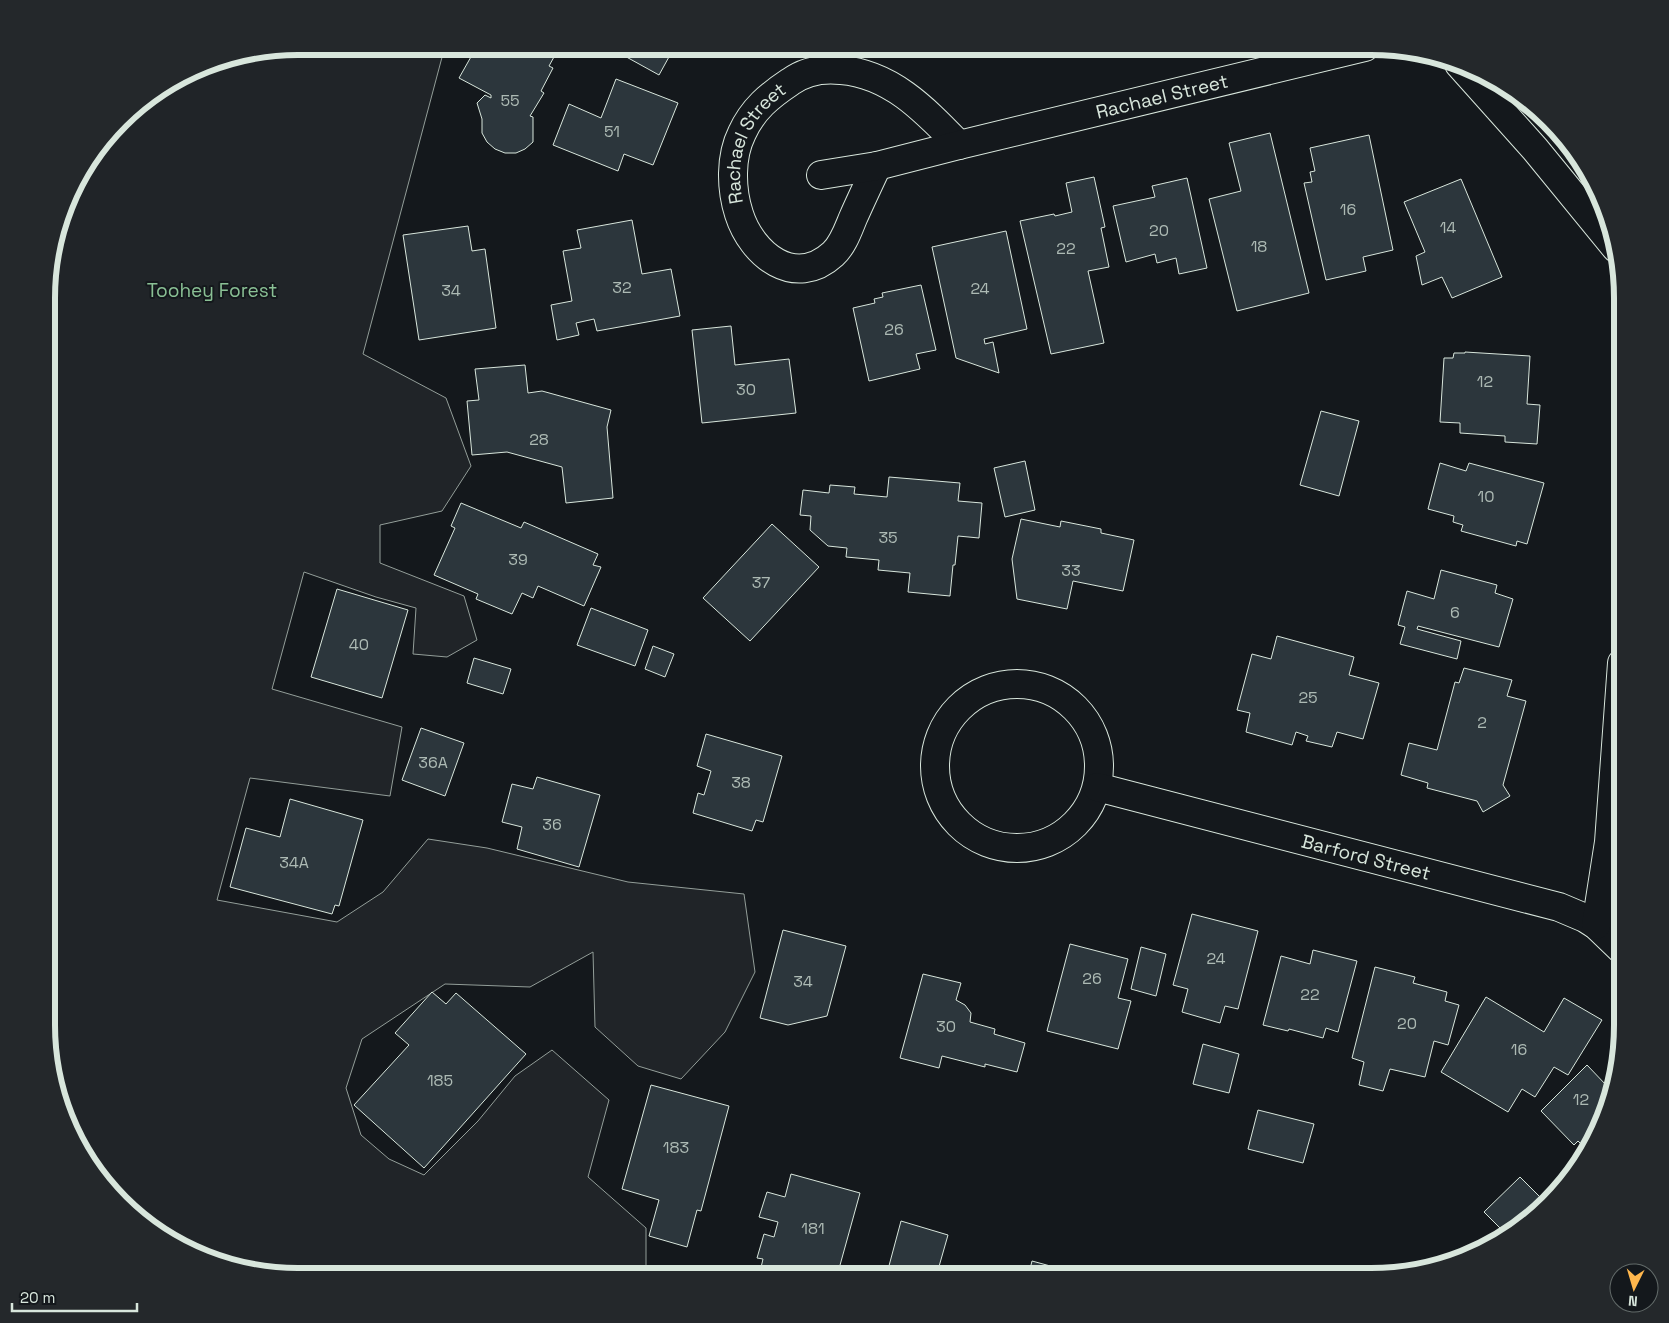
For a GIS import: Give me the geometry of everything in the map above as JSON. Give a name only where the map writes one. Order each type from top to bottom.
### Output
[{"type":"street","name":"Rachael Street","points":[[822,175],[877,166],[1332,55]]},
{"type":"street","name":"Rachael Street","points":[[877,166],[837,250],[826,260],[808,268],[795,269],[785,266],[766,255],[749,236],[740,217],[734,186],[734,167],[736,150],[741,135],[752,115],[770,96],[793,80],[809,73],[836,69],[855,71],[879,79],[904,94],[922,108],[959,145]]},
{"type":"street","points":[[1469,75],[1540,155],[1606,236]]},
{"type":"street","points":[[1020,684],[1047,689],[1070,703],[1088,723],[1096,741],[1099,754],[1097,787],[1093,801],[1081,818],[1067,832],[1055,839],[1029,848],[1015,848],[988,843],[964,829],[946,808],[939,790],[935,770],[939,742],[943,730],[959,708],[981,692],[994,687],[1020,684]]},
{"type":"street","points":[[1596,925],[1609,842],[1614,774]]},
{"type":"street","name":"Barford Street","points":[[1097,787],[1559,907],[1596,925],[1614,942]]},
{"type":"green space","name":"Toohey Forest","points":[[298,55],[443,55],[363,354],[446,398],[471,466],[442,511],[380,525],[380,563],[464,596],[477,640],[447,657],[413,654],[416,608],[376,597],[304,572],[272,689],[402,727],[390,796],[250,778],[217,900],[337,922],[383,892],[428,839],[487,848],[628,882],[744,894],[755,972],[725,1032],[681,1079],[638,1066],[595,1027],[593,952],[530,987],[445,984],[362,1039],[346,1088],[361,1135],[389,1159],[424,1175],[478,1121],[515,1076],[552,1050],[609,1100],[588,1177],[646,1228],[646,1268],[298,1268],[250,1263],[205,1250],[176,1235],[150,1218],[126,1197],[105,1173],[88,1147],[73,1118],[60,1073],[55,1025],[55,298],[57,266],[63,235],[73,205],[88,176],[105,150],[126,126],[150,105],[176,88],[205,73],[235,63],[266,57]]},
{"type":"building","points":[[472,55],[555,55],[549,66],[553,68],[541,91],[544,93],[530,116],[533,117],[533,142],[525,149],[516,153],[505,153],[495,149],[487,142],[482,133],[482,119],[477,103],[485,95],[491,98],[491,95],[459,78]]},
{"type":"building","points":[[623,55],[670,55],[659,75]]},
{"type":"building","points":[[616,79],[678,103],[653,165],[624,154],[618,171],[553,145],[569,104],[601,118]]},
{"type":"building","points":[[1270,133],[1309,293],[1237,311],[1209,199],[1241,191],[1229,143]]},
{"type":"building","points":[[1369,135],[1393,250],[1363,257],[1366,271],[1326,280],[1304,183],[1312,182],[1310,172],[1315,171],[1310,148]]},
{"type":"building","points":[[1094,177],[1105,227],[1101,228],[1109,267],[1088,271],[1104,343],[1051,354],[1020,221],[1072,212],[1066,183]]},
{"type":"building","points":[[1187,178],[1207,268],[1179,274],[1176,258],[1157,263],[1155,254],[1126,262],[1113,206],[1155,197],[1152,186]]},
{"type":"building","points":[[1461,179],[1502,277],[1452,298],[1442,277],[1422,285],[1416,256],[1425,252],[1404,202]]},
{"type":"building","points":[[632,220],[642,274],[671,269],[680,316],[597,331],[594,319],[576,323],[579,335],[557,340],[551,305],[572,301],[563,251],[581,248],[577,230]]},
{"type":"building","points":[[468,226],[472,251],[485,249],[496,328],[419,340],[403,235]]},
{"type":"building","points":[[1006,231],[1027,329],[984,339],[985,344],[993,342],[999,373],[956,358],[932,247]]},
{"type":"building","points":[[921,285],[936,350],[916,354],[920,369],[869,381],[853,308],[875,303],[874,299],[883,297],[882,293]]},
{"type":"building","points":[[731,326],[735,365],[789,359],[796,413],[702,423],[692,330]]},
{"type":"building","points":[[1454,353],[1530,356],[1527,404],[1540,405],[1537,444],[1505,442],[1505,436],[1460,433],[1460,423],[1440,422],[1444,358],[1453,358]]},
{"type":"building","points":[[525,365],[528,393],[542,391],[611,410],[607,427],[613,498],[566,503],[562,467],[507,452],[472,455],[467,401],[479,400],[475,369]]},
{"type":"building","points":[[1321,411],[1359,421],[1339,496],[1300,485]]},
{"type":"building","points":[[1025,461],[1035,510],[1005,517],[994,468]]},
{"type":"building","points":[[1440,463],[1466,471],[1469,463],[1544,483],[1527,544],[1517,541],[1516,546],[1461,531],[1463,525],[1453,522],[1454,516],[1428,509]]},
{"type":"building","points":[[889,477],[960,483],[958,501],[982,503],[979,538],[958,536],[950,596],[908,592],[910,573],[878,570],[879,560],[846,557],[847,548],[828,546],[810,530],[811,516],[800,515],[803,490],[829,493],[830,485],[855,487],[854,494],[887,497]]},
{"type":"building","points":[[461,503],[521,528],[524,522],[598,554],[593,565],[601,567],[584,606],[538,586],[533,598],[522,593],[512,614],[476,599],[478,594],[434,575],[455,528],[451,526]]},
{"type":"building","points":[[1021,519],[1060,527],[1061,521],[1101,529],[1101,533],[1134,540],[1123,591],[1073,581],[1067,609],[1017,599],[1012,559]]},
{"type":"building","points":[[772,524],[819,567],[750,641],[703,598]]},
{"type":"building","points":[[1441,570],[1497,585],[1495,593],[1513,599],[1499,647],[1418,626],[1417,629],[1461,641],[1457,659],[1400,644],[1405,627],[1398,625],[1407,591],[1434,599]]},
{"type":"building","points":[[337,589],[408,610],[382,698],[311,677]]},
{"type":"building","points":[[591,608],[648,630],[635,666],[577,645]]},
{"type":"building","points":[[1277,636],[1354,657],[1349,675],[1379,683],[1363,739],[1337,732],[1332,747],[1306,741],[1308,736],[1296,732],[1292,745],[1246,732],[1250,713],[1237,710],[1252,654],[1271,659]]},
{"type":"building","points":[[653,646],[674,654],[665,677],[645,669]]},
{"type":"building","points":[[474,658],[511,669],[503,694],[467,683]]},
{"type":"building","points":[[1464,668],[1512,680],[1507,696],[1526,701],[1503,785],[1510,796],[1483,812],[1477,801],[1427,788],[1428,783],[1401,775],[1409,743],[1437,750],[1455,682],[1459,683]]},
{"type":"building","points":[[421,728],[464,743],[445,796],[402,780]]},
{"type":"building","points":[[706,734],[782,756],[763,822],[756,820],[752,831],[693,813],[698,793],[704,795],[711,771],[697,766]]},
{"type":"building","points":[[537,777],[600,795],[579,867],[517,849],[522,827],[502,822],[512,784],[533,789]]},
{"type":"building","points":[[290,799],[363,820],[339,906],[335,905],[332,914],[230,887],[246,828],[280,837]]},
{"type":"building","points":[[1192,914],[1258,931],[1238,1009],[1225,1006],[1220,1023],[1182,1012],[1188,989],[1173,985]]},
{"type":"building","points":[[783,930],[846,946],[827,1016],[788,1025],[760,1018]]},
{"type":"building","points":[[1070,944],[1128,959],[1118,998],[1131,1001],[1118,1049],[1047,1031]]},
{"type":"building","points":[[1141,947],[1166,954],[1156,996],[1131,989]]},
{"type":"building","points":[[1313,950],[1357,961],[1338,1032],[1326,1028],[1323,1038],[1289,1029],[1288,1031],[1263,1025],[1281,956],[1310,964]]},
{"type":"building","points":[[1375,967],[1415,977],[1413,983],[1447,992],[1445,1001],[1459,1005],[1448,1045],[1434,1041],[1425,1077],[1390,1069],[1383,1091],[1359,1085],[1364,1062],[1352,1058]]},
{"type":"building","points":[[923,974],[961,983],[956,1000],[965,1005],[971,1013],[970,1022],[995,1029],[994,1034],[1025,1043],[1017,1072],[985,1064],[985,1067],[942,1056],[939,1068],[900,1058]]},
{"type":"building","points":[[432,992],[446,1004],[456,993],[526,1054],[424,1168],[354,1105],[409,1045],[395,1033]]},
{"type":"building","points":[[1486,997],[1544,1032],[1564,998],[1602,1020],[1568,1075],[1554,1067],[1535,1097],[1522,1089],[1508,1112],[1441,1072]]},
{"type":"building","points":[[1203,1044],[1239,1054],[1229,1093],[1193,1084]]},
{"type":"building","points":[[1587,1065],[1607,1085],[1596,1118],[1582,1145],[1578,1141],[1574,1145],[1541,1111]]},
{"type":"building","points":[[651,1085],[729,1106],[701,1211],[697,1210],[687,1247],[649,1236],[659,1200],[622,1189]]},
{"type":"building","points":[[1258,1110],[1314,1124],[1303,1163],[1248,1149]]},
{"type":"building","points":[[791,1174],[860,1193],[839,1268],[761,1268],[763,1259],[757,1258],[764,1234],[774,1237],[778,1222],[759,1217],[767,1192],[785,1197]]},
{"type":"building","points":[[1520,1177],[1541,1198],[1519,1218],[1502,1230],[1484,1212]]},
{"type":"building","points":[[901,1221],[948,1235],[939,1268],[888,1268]]},
{"type":"building","points":[[1032,1261],[1058,1268],[1030,1268]]}]
